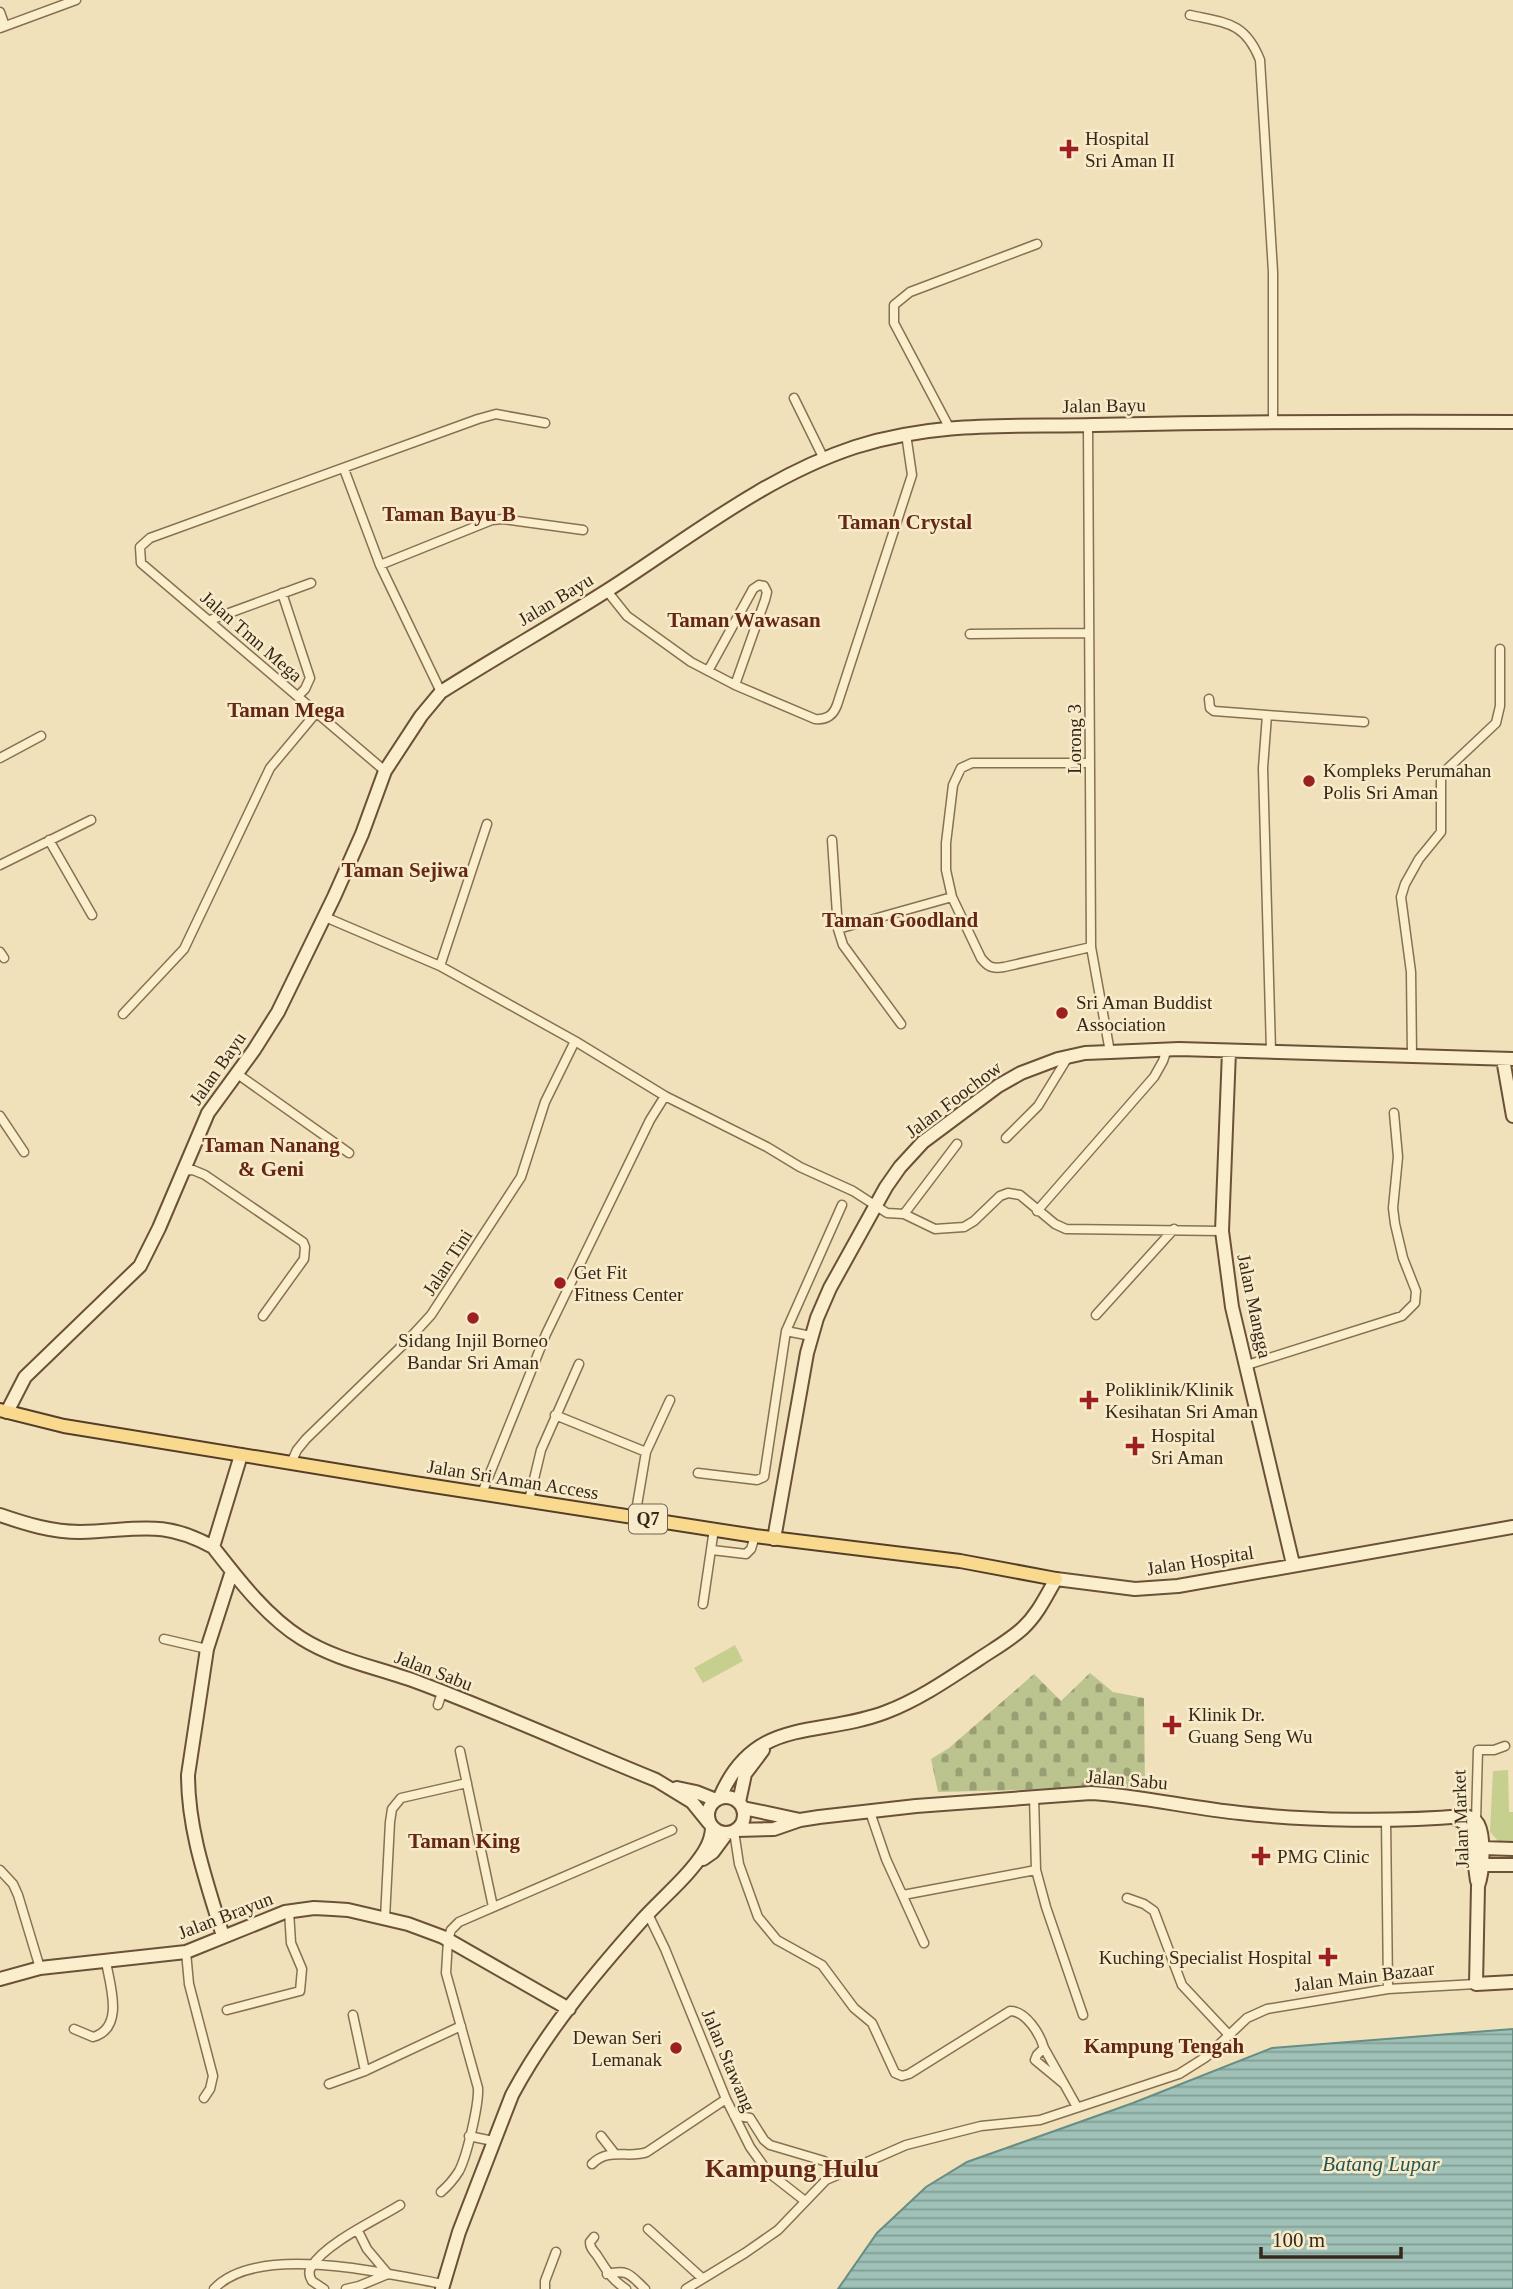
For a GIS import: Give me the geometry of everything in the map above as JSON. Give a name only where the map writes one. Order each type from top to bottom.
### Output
[{"type":"main road","name":"Jalan Sri Aman Access","points":[[3,1411],[64,1426],[291,1463],[774,1539],[960,1561],[1056,1579]]},
{"type":"street","points":[[0,12],[2,27],[76,0]]},
{"type":"street","points":[[1190,15],[1241,29],[1254,46],[1259,60],[1273,272],[1273,421]]},
{"type":"street","points":[[948,427],[894,323],[894,305],[910,292],[1037,244]]},
{"type":"street","points":[[794,398],[824,460]]},
{"type":"street","points":[[441,692],[380,565],[344,469],[496,414],[545,423]]},
{"type":"street","name":"Jalan Bayu","points":[[3,1411],[25,1377],[140,1266],[208,1113],[270,1027],[325,917],[362,834],[386,771],[421,716],[441,692],[607,591],[722,514],[776,482],[856,447],[906,434],[948,427],[1273,421],[1513,422]]},
{"type":"street","name":"Lorong 3","points":[[1088,425],[1091,947],[1110,1052]]},
{"type":"street","points":[[607,591],[627,616],[691,662],[735,685],[815,719],[826,718],[835,711],[912,474],[906,434]]},
{"type":"street","name":"Jalan Tmn Mega","points":[[344,469],[150,538],[140,547],[141,563],[386,771]]},
{"type":"street","points":[[380,565],[492,520],[503,519],[583,530]]},
{"type":"street","points":[[210,620],[311,583]]},
{"type":"street","points":[[708,671],[753,589],[759,585],[764,586],[767,595],[735,685]]},
{"type":"street","points":[[282,593],[310,678],[298,696]]},
{"type":"street","points":[[970,634],[1089,633]]},
{"type":"street","points":[[1412,1056],[1411,972],[1402,890],[1419,859],[1441,832],[1441,778],[1444,772],[1496,723],[1500,706],[1500,649]]},
{"type":"street","points":[[1209,699],[1210,708],[1214,711],[1364,722]]},
{"type":"street","points":[[123,1014],[184,949],[270,768],[316,713]]},
{"type":"street","points":[[1266,715],[1264,768],[1271,1051]]},
{"type":"street","points":[[0,758],[41,736]]},
{"type":"street","points":[[1090,763],[972,763],[961,768],[953,785],[946,843],[946,870],[952,897],[981,958],[993,968],[1091,947]]},
{"type":"street","points":[[0,865],[91,820]]},
{"type":"street","points":[[440,966],[487,824]]},
{"type":"street","points":[[49,840],[92,915]]},
{"type":"street","points":[[832,840],[838,929],[843,945],[901,1024]]},
{"type":"street","points":[[838,929],[952,897]]},
{"type":"street","points":[[325,917],[440,966],[575,1041],[665,1096],[888,1211],[935,1229],[964,1227],[1000,1196],[1009,1193],[1020,1195],[1037,1211],[1066,1229],[1222,1231]]},
{"type":"street","name":"Jalan Tini","points":[[291,1463],[306,1439],[431,1315],[521,1177],[545,1102],[575,1041]]},
{"type":"street","name":"Jalan Mangga","points":[[1228,1051],[1222,1231],[1232,1307],[1293,1564]]},
{"type":"street","name":"Jalan Foochow","points":[[774,1539],[800,1381],[811,1336],[830,1288],[888,1211],[886,1187],[909,1157],[941,1128],[998,1086],[1021,1073],[1068,1057],[1110,1052],[1165,1055],[1271,1051],[1508,1059]]},
{"type":"street","points":[[1037,1211],[1159,1070],[1165,1055]]},
{"type":"street","points":[[1006,1138],[1038,1106],[1068,1057]]},
{"type":"street","points":[[1508,1059],[1513,1116]]},
{"type":"street","points":[[236,1073],[349,1153]]},
{"type":"street","points":[[482,1493],[546,1334],[650,1120],[665,1096]]},
{"type":"street","points":[[1247,1365],[1402,1316],[1415,1303],[1416,1291],[1403,1258],[1395,1224],[1398,1157],[1394,1113]]},
{"type":"street","points":[[0,1116],[24,1152]]},
{"type":"street","points":[[888,1211],[957,1144]]},
{"type":"street","points":[[182,1171],[193,1170],[205,1175],[303,1242],[304,1259],[263,1316]]},
{"type":"street","points":[[698,1473],[757,1480],[764,1477],[786,1331],[842,1205]]},
{"type":"street","points":[[1096,1315],[1174,1229]]},
{"type":"street","points":[[786,1331],[811,1336]]},
{"type":"street","points":[[529,1500],[541,1450],[579,1364]]},
{"type":"street","points":[[635,1517],[646,1452],[670,1400]]},
{"type":"street","points":[[555,1415],[646,1452]]},
{"type":"street","points":[[0,1515],[53,1531],[153,1527],[176,1530],[213,1547],[241,1455]]},
{"type":"street","name":"Jalan Hospital","points":[[1056,1579],[1125,1588],[1153,1588],[1513,1528]]},
{"type":"street","points":[[703,1604],[714,1529]]},
{"type":"street","points":[[712,1550],[746,1554],[751,1549],[755,1536]]},
{"type":"street","name":"Jalan Sabu","points":[[213,1547],[284,1626],[303,1639],[331,1652],[442,1692],[670,1787]]},
{"type":"street","points":[[222,1936],[195,1842],[188,1775],[207,1649],[232,1571]]},
{"type":"street","points":[[214,2289],[236,2275],[265,2265],[313,2265],[388,2274],[443,2287],[459,2232],[493,2141],[521,2078],[569,2009],[648,1914],[696,1863],[711,1838],[709,1808],[744,1758],[776,1738],[821,1726],[857,1721],[884,1713],[918,1697],[1025,1627],[1056,1579]]},
{"type":"street","points":[[164,1639],[207,1649]]},
{"type":"street","points":[[438,1705],[442,1692]]},
{"type":"street","points":[[696,1863],[713,1852],[743,1820],[741,1805],[749,1767],[776,1738]]},
{"type":"street","name":"Jalan Market","points":[[1476,1984],[1478,1886],[1482,1875],[1472,1824],[1478,1750],[1494,1750],[1505,1746]]},
{"type":"street","points":[[460,1751],[493,1907]]},
{"type":"street","points":[[385,1918],[390,1822],[394,1806],[401,1798],[467,1783]]},
{"type":"street","points":[[670,1787],[718,1798],[730,1797],[741,1805],[800,1820]]},
{"type":"street","points":[[670,1787],[692,1802],[716,1830],[774,1829],[800,1820]]},
{"type":"street","name":"Jalan Sabu","points":[[800,1820],[916,1806],[1091,1793],[1269,1816],[1464,1816],[1472,1824]]},
{"type":"street","points":[[1034,1796],[1036,1870],[1083,2015]]},
{"type":"street","points":[[870,1812],[886,1859],[924,1943]]},
{"type":"street","points":[[1386,1818],[1388,1989]]},
{"type":"street","points":[[441,2192],[462,2165],[476,2109],[478,2088],[446,1973],[451,1930],[459,1922],[672,1830]]},
{"type":"street","points":[[732,1831],[739,1864],[758,1917],[777,1940],[822,1965],[854,2008],[872,2023],[895,2073],[902,2076],[909,2074],[1010,2011],[1021,2014],[1037,2032],[1077,2107]]},
{"type":"street","points":[[1477,1855],[1513,1849]]},
{"type":"street","points":[[1477,1855],[1513,1865]]},
{"type":"street","points":[[0,1870],[13,1884],[18,1895],[40,1968]]},
{"type":"street","points":[[903,1895],[1036,1870]]},
{"type":"street","points":[[1127,1898],[1154,1911],[1182,1985],[1228,2034]]},
{"type":"street","name":"Jalan Brayun","points":[[0,1979],[40,1968],[186,1952],[289,1911],[314,1908],[408,1924],[448,1940],[569,2009]]},
{"type":"street","points":[[227,2010],[300,1991],[302,1969],[291,1943],[289,1911]]},
{"type":"street","name":"Jalan Stawang","points":[[648,1914],[734,2115],[761,2164],[805,2201]]},
{"type":"street","points":[[186,1952],[190,1984],[214,2076],[204,2098]]},
{"type":"street","points":[[74,2029],[93,2037],[102,2034],[110,2024],[113,2004],[106,1962]]},
{"type":"street","name":"Jalan Main Bazaar","points":[[685,2289],[778,2230],[818,2186],[836,2174],[906,2146],[981,2126],[1040,2120],[1154,2083],[1190,2069],[1247,2018],[1268,2009],[1388,1989],[1513,1982]]},
{"type":"street","points":[[353,2015],[365,2071]]},
{"type":"street","points":[[329,2084],[365,2071],[461,2026]]},
{"type":"street","points":[[1044,2048],[1035,2060],[1064,2084]]},
{"type":"street","points":[[592,2164],[601,2157],[625,2152],[637,2155],[647,2152],[726,2099]]},
{"type":"street","points":[[734,2115],[750,2118],[769,2145],[824,2161]]},
{"type":"street","points":[[469,2136],[493,2141]]},
{"type":"street","points":[[601,2136],[615,2154]]},
{"type":"street","points":[[324,2289],[312,2281],[309,2272],[323,2252],[400,2206]]},
{"type":"street","points":[[648,2228],[702,2278]]},
{"type":"street","points":[[358,2231],[367,2249],[388,2274]]},
{"type":"street","points":[[594,2237],[589,2247],[600,2259],[607,2274],[626,2289]]},
{"type":"street","points":[[545,2289],[545,2281],[556,2252]]},
{"type":"street","points":[[607,2274],[620,2271],[627,2273],[645,2289]]},
{"type":"street","points":[[346,2289],[388,2274]]},
{"type":"green space","points":[[735,1645],[743,1661],[703,1683],[694,1668]]},
{"type":"green space","points":[[1090,1673],[1113,1692],[1144,1698],[1145,1787],[938,1792],[931,1759],[949,1748],[1034,1674],[1061,1701]]},
{"type":"green space","points":[[1508,1770],[1513,1841],[1499,1842],[1490,1832],[1493,1771]]},
{"type":"water","name":"Batang Lupar","points":[[1513,2029],[1513,2289],[838,2289],[877,2233],[926,2187],[967,2162],[1133,2103],[1272,2048]]},
{"type":"place","name":"Hospital Sri Aman II","points":[[1069,149]]},
{"type":"place","name":"Kompleks Perumahan Polis Sri Aman","points":[[1309,781]]},
{"type":"place","name":"Sri Aman Buddist Association","points":[[1062,1013]]},
{"type":"place","name":"Get Fit Fitness Center","points":[[560,1283]]},
{"type":"place","name":"Sidang Injil Borneo Bandar Sri Aman","points":[[473,1318]]},
{"type":"place","name":"Poliklinik/Klinik Kesihatan Sri Aman","points":[[1089,1400]]},
{"type":"place","name":"Hospital Sri Aman","points":[[1135,1446]]},
{"type":"place","name":"Klinik Dr. Guang Seng Wu","points":[[1172,1725]]},
{"type":"place","name":"PMG Clinic","points":[[1261,1856]]},
{"type":"place","name":"Kuching Specialist Hospital","points":[[1328,1957]]},
{"type":"place","name":"Dewan Seri Lemanak","points":[[676,2048]]},
{"type":"district","name":"Taman Bayu B","points":[[449,514]]},
{"type":"district","name":"Taman Crystal","points":[[905,522]]},
{"type":"district","name":"Taman Wawasan","points":[[744,620]]},
{"type":"district","name":"Taman Mega","points":[[286,710]]},
{"type":"district","name":"Taman Sejiwa","points":[[405,870]]},
{"type":"district","name":"Taman Goodland","points":[[900,920]]},
{"type":"district","name":"Taman Nanang & Geni","points":[[271,1157]]},
{"type":"district","name":"Taman King","points":[[464,1841]]},
{"type":"district","name":"Kampung Tengah","points":[[1164,2046]]},
{"type":"district","name":"Kampung Hulu","points":[[792,2168]]}]
